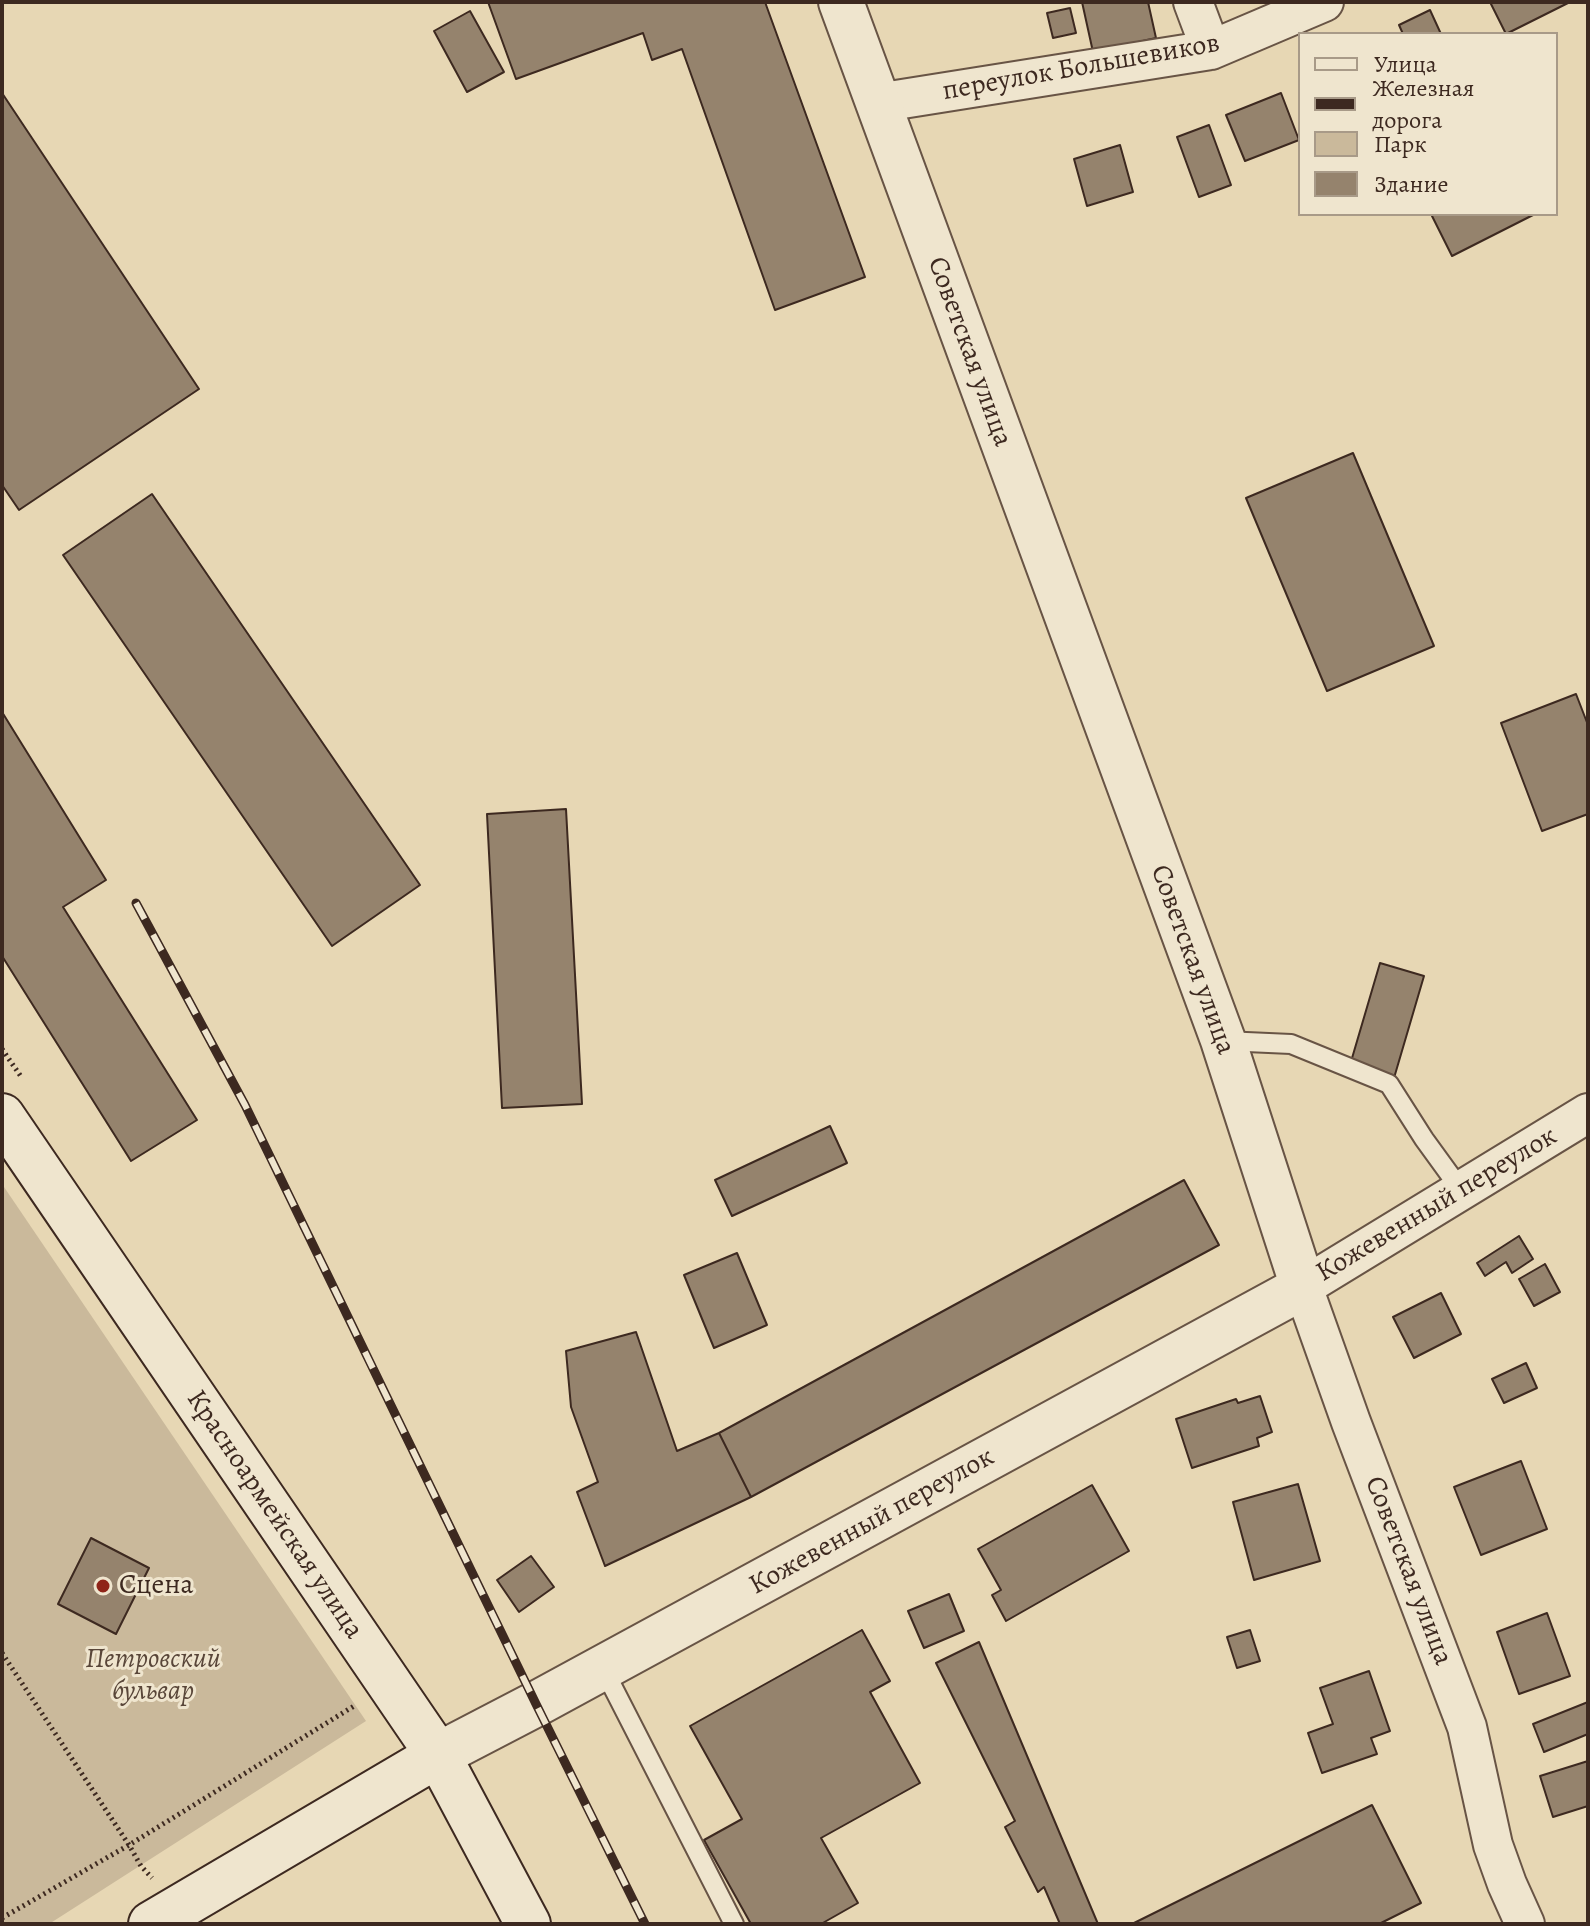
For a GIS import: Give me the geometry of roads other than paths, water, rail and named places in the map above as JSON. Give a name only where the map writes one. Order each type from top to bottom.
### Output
[{"type":"street","name":"Советская улица","points":[[841,2],[1223,1040],[1303,1287],[1356,1437],[1467,1727],[1493,1845],[1525,1924]]},
{"type":"street","points":[[1193,2],[1211,50]]},
{"type":"street","name":"переулок Большевиков","points":[[877,103],[1211,50],[1324,2]]},
{"type":"street","name":"Кожевенный переулок","points":[[151,1924],[438,1755],[1303,1287],[1588,1113]]},
{"type":"street","name":"Красноармейская улица","points":[[2,1116],[438,1755],[528,1924]]},
{"type":"lane","points":[[1223,1040],[1291,1044],[1389,1084],[1461,1190]]},
{"type":"lane","points":[[603,1668],[734,1924]]},
{"type":"railway","points":[[136,903],[245,1105],[645,1924]]},
{"type":"place","name":"Сцена","points":[[103,1586]]},
{"type":"park label","name":"Петровский бульвар","points":[[153,1676]]}]
